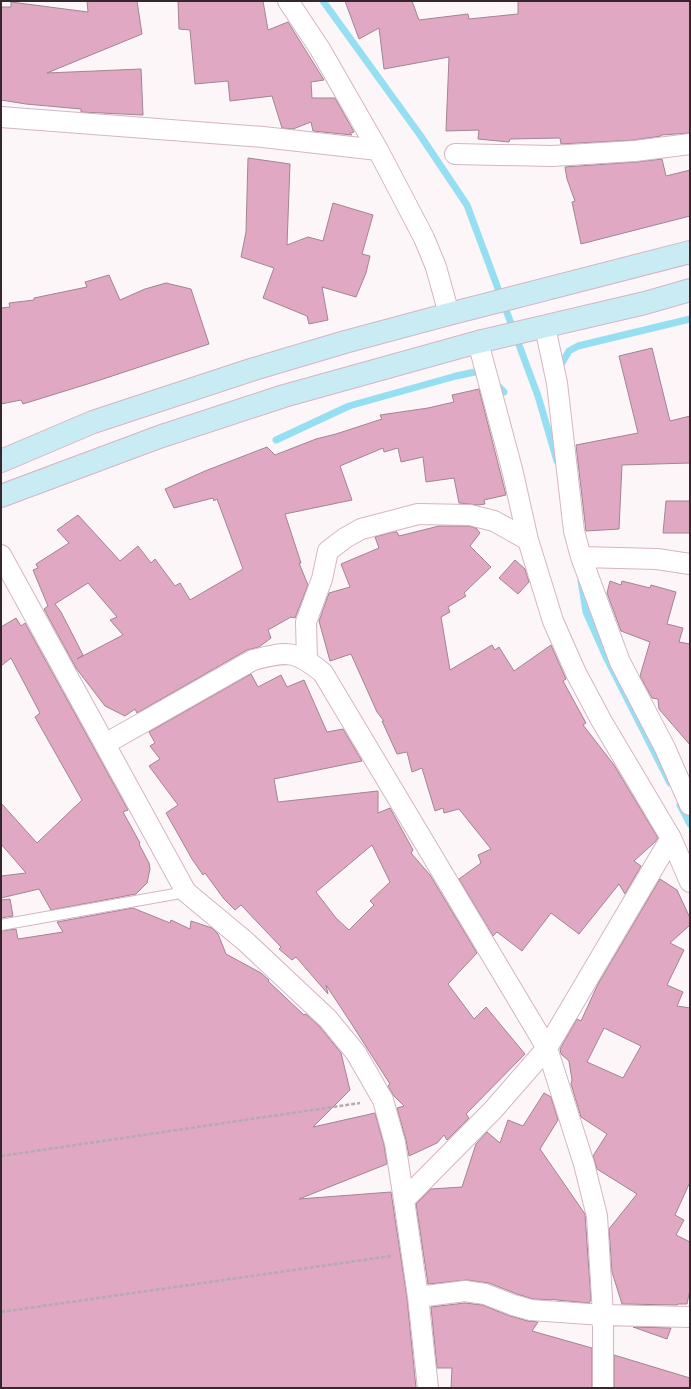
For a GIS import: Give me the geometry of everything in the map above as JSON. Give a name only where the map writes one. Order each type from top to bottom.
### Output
[{"type":"main road","points":[[1,461],[93,422],[254,369],[345,342],[449,314],[690,252]]},
{"type":"main road","points":[[1,496],[158,437],[284,396],[482,341],[646,303],[690,290]]},
{"type":"street","points":[[288,1],[320,49],[378,150],[424,238],[436,267],[449,314]]},
{"type":"street","points":[[1,117],[263,137],[378,150]]},
{"type":"street","points":[[455,154],[552,156],[635,151],[690,144]]},
{"type":"street","points":[[540,328],[556,383],[574,531],[581,557],[620,662],[665,748],[690,805]]},
{"type":"street","points":[[482,341],[528,540],[553,621],[576,673],[601,720],[671,838],[690,882]]},
{"type":"street","points":[[307,660],[306,622],[322,579],[328,551],[361,529],[418,514],[470,515],[494,521],[528,540]]},
{"type":"street","points":[[1,556],[186,892],[245,940],[328,1019],[356,1053],[383,1100],[395,1143],[404,1200],[418,1297],[428,1388]]},
{"type":"street","points":[[581,557],[657,559],[690,564]]},
{"type":"street","points":[[105,744],[253,660],[272,655],[289,653],[307,660],[323,673],[547,1048],[584,1164],[597,1216],[602,1316],[603,1388]]},
{"type":"street","points":[[404,1200],[493,1110],[547,1048],[671,838]]},
{"type":"street","points":[[418,1297],[465,1291],[485,1294],[512,1305],[531,1310],[602,1316],[690,1317]]},
{"type":"lane","points":[[1,925],[186,892]]},
{"type":"path","points":[[1,1156],[383,1100]]},
{"type":"path","points":[[1,1312],[412,1253]]},
{"type":"building","points":[[87,1],[137,1],[142,34],[47,73],[141,69],[143,115],[81,112],[81,109],[1,100],[1,7],[11,7],[11,2],[88,12]]},
{"type":"building","points":[[178,1],[263,1],[268,30],[288,22],[324,80],[311,82],[312,98],[335,98],[354,132],[350,133],[352,135],[313,131],[311,122],[293,129],[282,128],[272,96],[230,101],[228,81],[195,84],[190,30],[179,29]]},
{"type":"building","points":[[345,1],[412,1],[419,20],[468,14],[469,19],[518,14],[518,1],[690,1],[690,133],[661,135],[634,140],[561,144],[560,138],[510,139],[509,142],[478,139],[479,130],[446,131],[449,57],[384,69],[379,28],[359,39]]},
{"type":"building","points":[[248,158],[290,164],[287,245],[308,237],[323,241],[333,203],[373,215],[362,254],[370,256],[366,273],[356,297],[322,287],[328,320],[309,324],[307,316],[263,298],[274,268],[241,257],[246,232]]},
{"type":"building","points":[[662,159],[666,176],[690,170],[690,216],[581,244],[572,202],[575,201],[567,179],[565,167]]},
{"type":"building","points":[[109,275],[120,300],[145,289],[166,283],[191,289],[209,344],[23,404],[21,400],[1,404],[1,308],[10,307],[9,303],[34,300],[34,298],[87,287],[85,282]]},
{"type":"building","points":[[652,348],[670,421],[690,416],[690,463],[622,465],[619,529],[586,531],[576,445],[638,433],[619,356]]},
{"type":"building","points":[[479,389],[506,495],[484,500],[485,504],[478,505],[459,503],[454,478],[426,482],[423,457],[401,462],[398,448],[384,452],[383,448],[340,466],[352,500],[285,514],[301,563],[299,563],[308,585],[295,618],[291,617],[268,630],[271,638],[259,647],[247,650],[137,713],[135,709],[125,716],[105,706],[76,668],[44,609],[48,606],[33,570],[38,568],[36,564],[69,543],[57,530],[78,515],[120,561],[138,546],[151,563],[155,559],[175,586],[180,583],[190,600],[243,569],[217,499],[214,501],[213,498],[174,508],[165,489],[205,471],[267,447],[275,455],[316,439],[382,419],[380,415],[428,408],[454,402],[452,395]],"holes":[[[88,583],[117,617],[110,620],[123,635],[77,659],[83,655],[61,612],[55,604]]]},
{"type":"building","points":[[666,501],[690,501],[690,533],[663,533]]},
{"type":"building","points":[[439,526],[468,526],[476,528],[480,533],[470,546],[491,567],[464,593],[466,596],[448,607],[450,612],[441,617],[450,670],[492,645],[495,650],[499,647],[514,671],[551,645],[566,679],[563,681],[586,723],[583,725],[614,765],[658,838],[634,861],[641,866],[625,894],[619,884],[579,934],[551,913],[522,951],[497,932],[493,936],[459,879],[481,863],[478,855],[491,849],[459,809],[444,813],[443,808],[435,811],[422,768],[412,772],[407,752],[397,754],[382,721],[384,721],[377,712],[351,654],[330,661],[319,621],[329,593],[350,587],[341,564],[379,548],[375,537],[393,532],[397,532],[399,536]]},
{"type":"building","points":[[515,560],[525,569],[529,582],[518,594],[499,578]]},
{"type":"building","points":[[610,581],[621,585],[622,581],[650,588],[651,585],[676,592],[667,624],[683,628],[679,642],[690,644],[690,745],[659,709],[658,699],[652,698],[640,676],[650,642],[621,631],[607,593]]},
{"type":"building","points":[[16,618],[21,626],[25,623],[128,810],[123,812],[140,843],[139,844],[149,863],[150,869],[147,883],[136,894],[51,910],[39,889],[1,898],[1,876],[26,873],[1,844],[1,803],[37,843],[82,800],[35,717],[40,713],[11,658],[1,666],[1,627]]},
{"type":"building","points":[[251,674],[258,687],[281,675],[287,687],[304,680],[327,732],[343,729],[362,761],[274,779],[278,802],[378,791],[378,813],[390,808],[413,850],[411,853],[430,875],[477,953],[448,984],[474,1019],[486,1007],[525,1054],[466,1114],[469,1118],[447,1140],[444,1135],[437,1143],[409,1156],[397,1108],[404,1106],[394,1096],[388,1086],[390,1084],[326,985],[328,994],[296,957],[292,960],[279,949],[281,947],[241,905],[235,910],[224,899],[205,873],[203,875],[192,859],[166,813],[178,805],[149,766],[160,759],[150,746],[155,743],[149,732]],"holes":[[[372,845],[390,882],[370,901],[374,905],[349,930],[336,918],[316,892]]]},
{"type":"building","points":[[660,879],[677,890],[690,918],[690,925],[670,943],[684,950],[667,985],[683,992],[677,1006],[690,1008],[690,1182],[675,1215],[684,1220],[676,1235],[690,1242],[690,1290],[687,1304],[622,1304],[612,1272],[609,1229],[637,1194],[597,1169],[593,1156],[607,1134],[581,1117],[571,1084],[572,1080],[569,1061],[561,1054],[560,1049],[577,1019],[581,1021],[598,984]],"holes":[[[604,1028],[641,1046],[623,1078],[587,1062]]]},
{"type":"building","points":[[10,899],[13,916],[1,918],[1,900]]},
{"type":"building","points":[[133,908],[170,923],[171,920],[190,929],[191,921],[212,928],[218,934],[226,954],[261,973],[304,1015],[307,1015],[320,1027],[341,1053],[350,1090],[313,1127],[375,1113],[384,1145],[387,1164],[299,1199],[391,1192],[407,1298],[416,1388],[1,1388],[1,931],[16,929],[18,939],[63,932],[57,922]]},
{"type":"building","points":[[544,1093],[551,1097],[558,1120],[540,1149],[585,1214],[591,1300],[589,1303],[553,1299],[533,1299],[489,1283],[467,1280],[428,1284],[416,1204],[431,1189],[462,1187],[476,1144],[487,1132],[500,1143],[508,1120],[523,1126]]},
{"type":"building","points":[[465,1303],[482,1305],[510,1316],[538,1322],[532,1331],[592,1348],[592,1388],[451,1388],[452,1368],[437,1368],[431,1307]]},
{"type":"building","points":[[633,1327],[671,1328],[667,1339]]},
{"type":"building","points":[[614,1355],[690,1378],[690,1388],[614,1388]]},
{"type":"waterway","points":[[323,1],[420,135],[467,205],[538,396],[557,461]]},
{"type":"waterway","points":[[559,368],[569,351],[578,346],[690,319]]},
{"type":"waterway","points":[[276,440],[349,406],[456,376],[480,371],[483,372]]},
{"type":"waterway","points":[[494,382],[504,392]]},
{"type":"waterway","points":[[581,581],[586,612],[607,659],[670,783]]},
{"type":"waterway","points":[[680,805],[690,824]]}]
